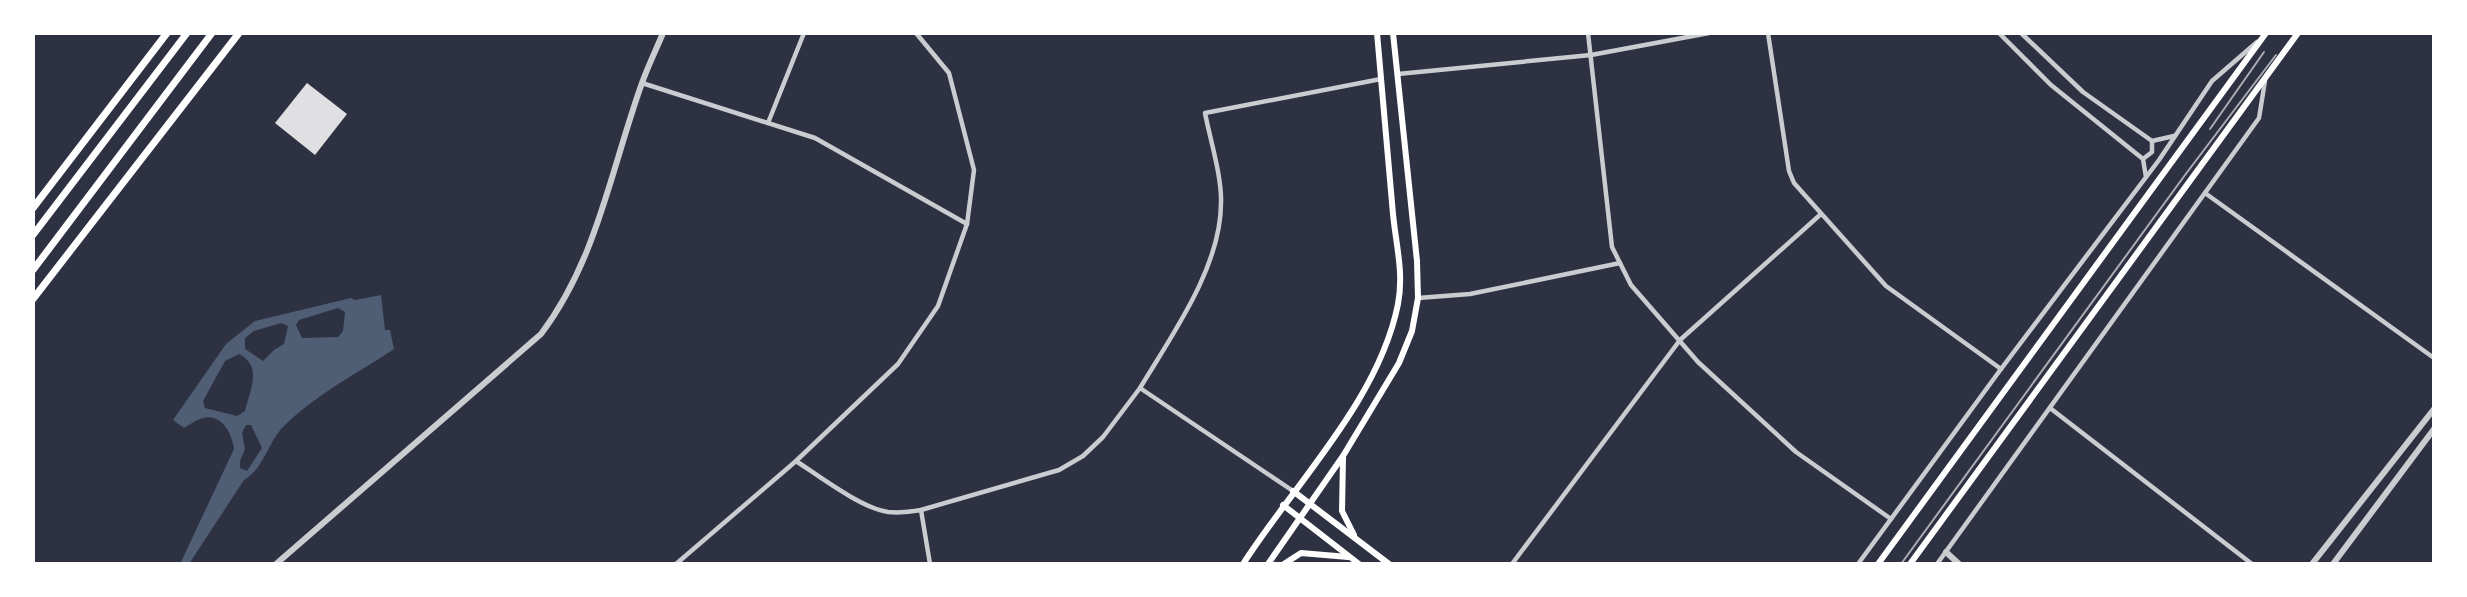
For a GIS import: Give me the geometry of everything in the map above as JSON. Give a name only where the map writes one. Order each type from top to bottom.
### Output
[{"type":"main road","points":[[33,208],[167,33]]},
{"type":"main road","points":[[33,235],[187,33]]},
{"type":"main road","points":[[33,270],[212,33]]},
{"type":"main road","points":[[33,299],[239,33]]},
{"type":"main road","points":[[1243,564],[1368,384],[1387,343],[1398,304],[1402,271],[1394,223],[1377,33]]},
{"type":"main road","points":[[1268,564],[1343,456],[1399,363],[1412,331],[1418,298],[1417,261],[1393,33]]},
{"type":"main road","points":[[1910,564],[2298,33]]},
{"type":"main road","points":[[1878,564],[2264,35]]},
{"type":"main road","points":[[1343,456],[1342,511],[1355,537]]},
{"type":"main road","points":[[1293,491],[1389,564]]},
{"type":"main road","points":[[1283,505],[1359,564]]},
{"type":"main road","points":[[1284,564],[1301,553],[1350,557]]},
{"type":"street","points":[[276,564],[541,334],[566,299],[597,229],[642,83],[663,33]]},
{"type":"street","points":[[768,124],[804,33]]},
{"type":"street","points":[[676,564],[796,461],[898,364],[938,306],[967,224],[974,170],[949,73],[916,33]]},
{"type":"street","points":[[1588,33],[1612,247],[1631,285],[1698,362],[1796,452],[1891,519]]},
{"type":"street","points":[[1398,74],[1591,55],[1709,33]]},
{"type":"street","points":[[1768,33],[1789,171],[1794,183],[1886,286],[2001,369]]},
{"type":"street","points":[[1999,33],[2051,85],[2143,159],[2146,177]]},
{"type":"street","points":[[2021,33],[2084,92],[2152,141],[2175,136]]},
{"type":"street","points":[[1858,564],[2146,177],[2212,81],[2264,35]]},
{"type":"street","points":[[1937,564],[2259,118],[2265,76]]},
{"type":"street","points":[[796,461],[841,490],[884,512],[902,513],[921,510],[1059,470],[1083,456],[1104,437],[1140,388],[1207,269],[1217,234],[1222,202],[1205,113],[1381,79]]},
{"type":"street","points":[[642,83],[814,138],[967,224]]},
{"type":"street","points":[[2143,159],[2152,152],[2152,141]]},
{"type":"street","points":[[2205,193],[2432,357],[2434,364]]},
{"type":"street","points":[[1512,564],[1681,340],[1821,214]]},
{"type":"street","points":[[1418,298],[1470,294],[1620,263]]},
{"type":"street","points":[[1140,388],[1293,491]]},
{"type":"street","points":[[2050,408],[2252,564]]},
{"type":"street","points":[[2312,564],[2434,409]]},
{"type":"street","points":[[2333,564],[2434,429]]},
{"type":"street","points":[[921,510],[930,564]]},
{"type":"street","points":[[1946,552],[1959,564]]},
{"type":"water","points":[[381,295],[385,330],[390,330],[394,349],[324,393],[286,424],[257,468],[244,480],[189,564],[180,564],[234,449],[228,430],[219,420],[207,417],[184,428],[173,420],[226,344],[255,321],[351,298],[355,300]],"holes":[[[338,308],[345,312],[343,331],[338,337],[302,338],[296,325],[299,320]],[[281,323],[288,326],[284,344],[263,361],[245,349],[245,338],[254,331]],[[239,354],[251,365],[253,372],[245,411],[237,416],[205,408],[203,401],[225,361]],[[246,425],[251,425],[262,448],[247,471],[240,468],[245,449],[242,433]]]},
{"type":"building","points":[[307,83],[347,114],[315,155],[275,123]]},
{"type":"tram line","points":[[2210,129],[2264,52]]},
{"type":"tram line","points":[[1901,564],[2276,55]]}]
